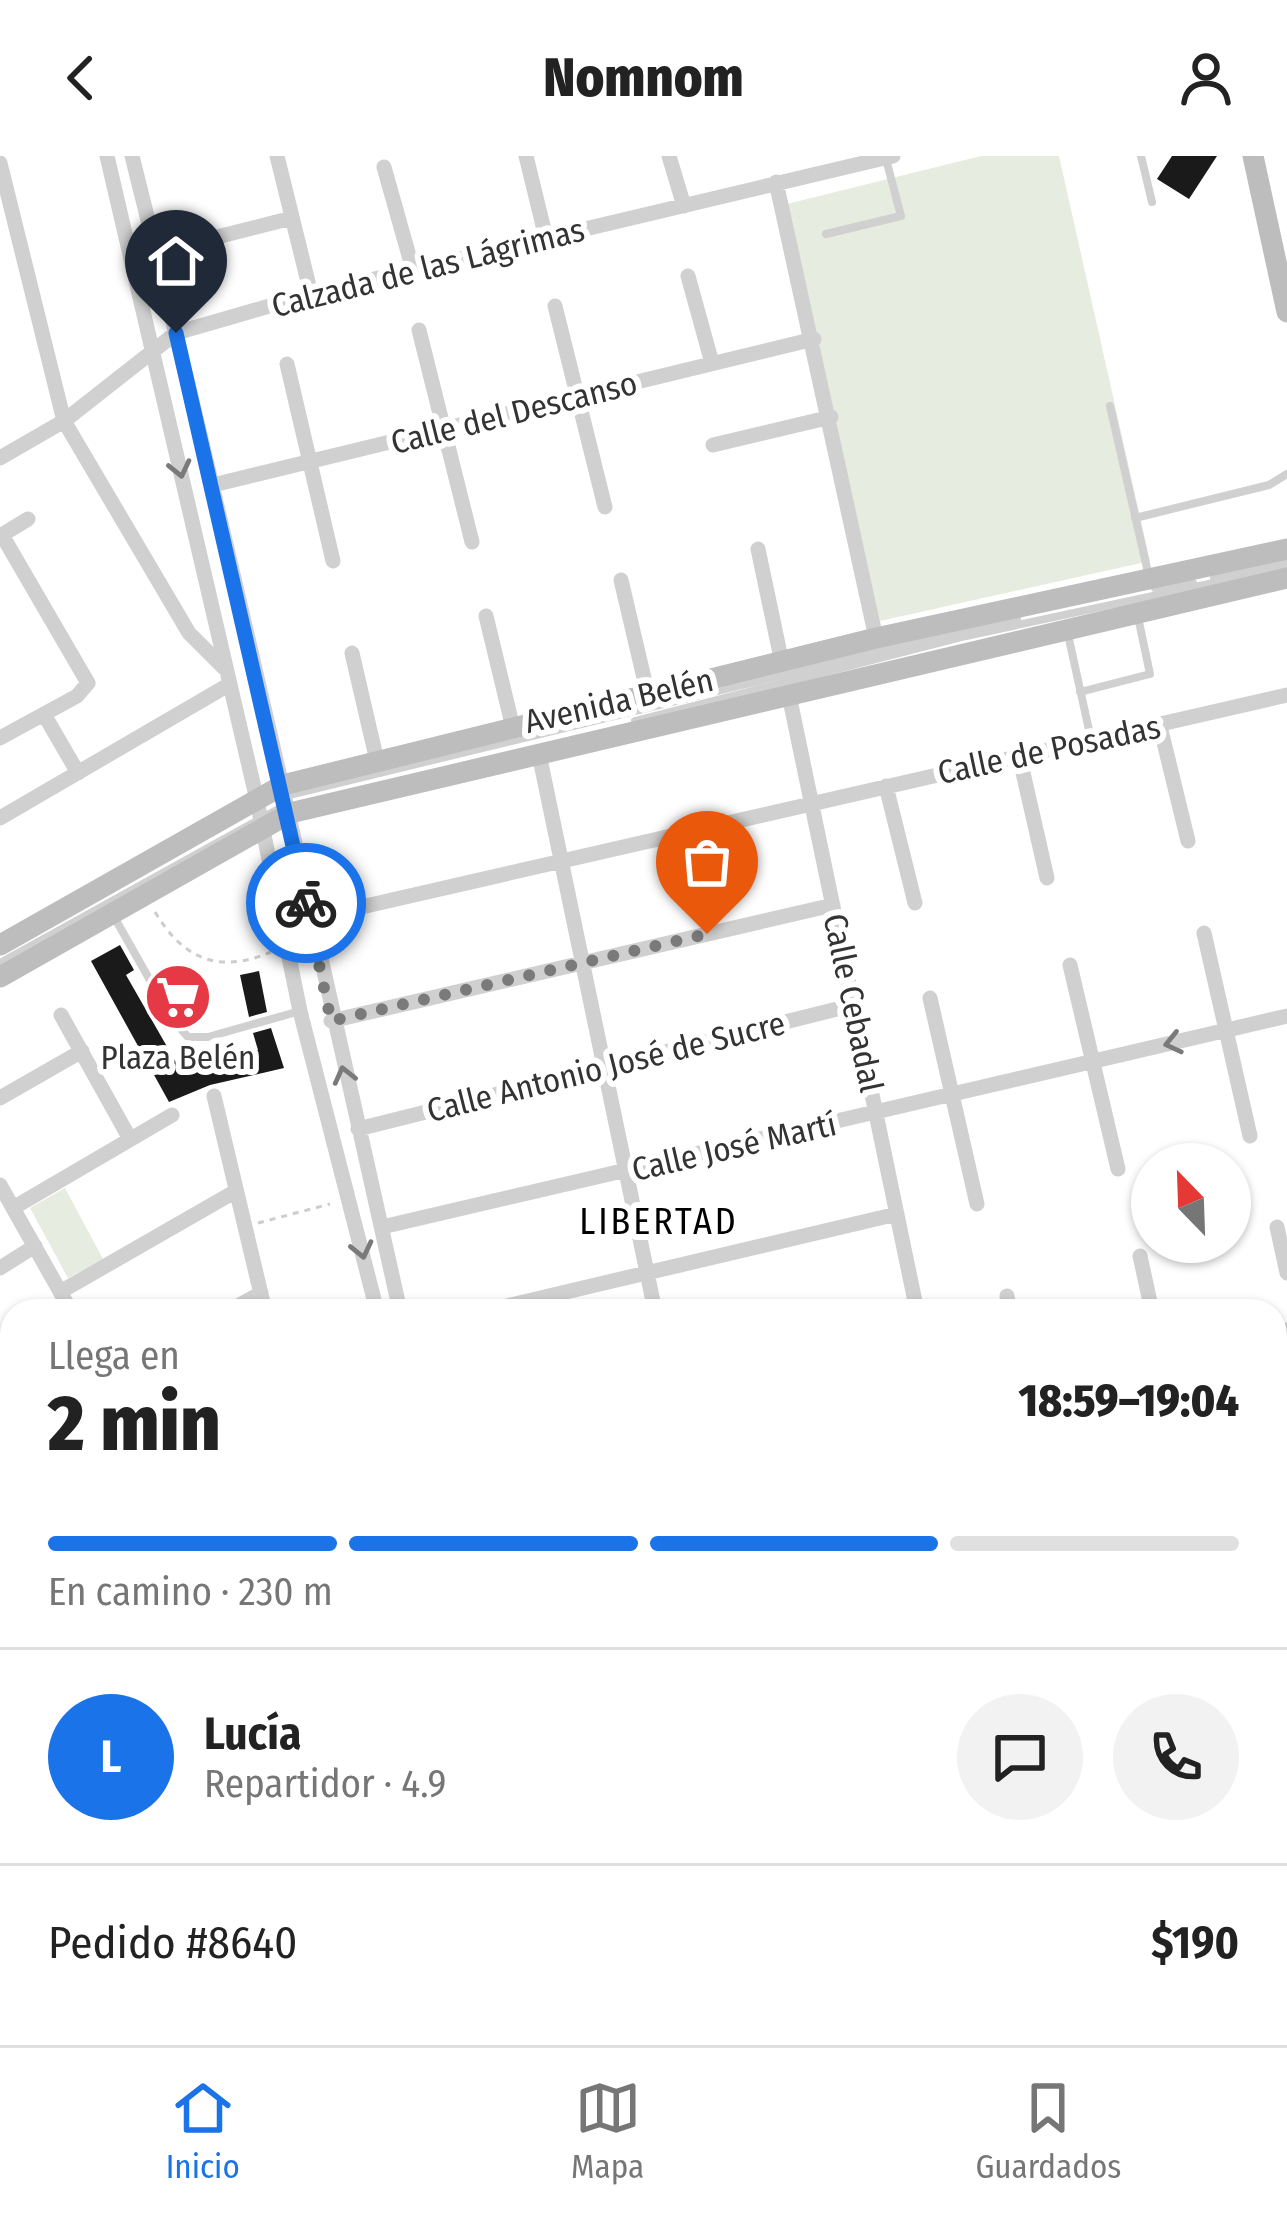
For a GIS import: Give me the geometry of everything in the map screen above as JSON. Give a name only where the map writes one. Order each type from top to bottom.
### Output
[{"type":"main road","points":[[1253,156],[1287,312]]},
{"type":"main road","name":"Avenida Belén","points":[[0,948],[259,811],[377,761],[876,638],[1287,549]]},
{"type":"main road","name":"Avenida Belén","points":[[287,800],[538,754],[1287,578]]},
{"type":"main road","name":"Avenida Belén","points":[[0,977],[145,895],[259,811]]},
{"type":"street","points":[[106,156],[259,811],[300,1011],[374,1299]]},
{"type":"street","points":[[132,156],[287,800],[331,1021],[397,1299]]},
{"type":"street","points":[[278,156],[311,294]]},
{"type":"street","points":[[526,156],[546,238]]},
{"type":"street","points":[[669,156],[684,206]]},
{"type":"street","points":[[811,156],[815,175]]},
{"type":"street","name":"Calzada de las Lágrimas","points":[[0,458],[64,421],[153,356],[176,333],[311,294],[889,157]]},
{"type":"street","points":[[0,163],[64,421],[189,633],[228,677]]},
{"type":"street","points":[[384,166],[413,270]]},
{"type":"street","points":[[776,182],[876,638]]},
{"type":"street","points":[[213,238],[292,218]]},
{"type":"street","points":[[688,276],[712,363]]},
{"type":"street","points":[[555,306],[605,507]]},
{"type":"street","points":[[418,330],[472,542]]},
{"type":"street","name":"Calle del Descanso","points":[[213,485],[580,400],[814,339]]},
{"type":"street","points":[[286,364],[333,561]]},
{"type":"street","points":[[712,445],[831,417]]},
{"type":"street","points":[[0,738],[84,692],[88,683],[1,535],[28,519]]},
{"type":"street","points":[[758,549],[782,663]]},
{"type":"street","points":[[621,580],[648,695]]},
{"type":"street","points":[[486,616],[513,728]]},
{"type":"street","points":[[352,653],[377,761]]},
{"type":"street","points":[[0,818],[228,677]]},
{"type":"street","name":"Calle Cebadal","points":[[789,695],[915,1299]]},
{"type":"street","name":"Calle de Posadas","points":[[309,919],[1287,695]]},
{"type":"street","points":[[45,716],[78,773]]},
{"type":"street","points":[[1160,726],[1188,842]]},
{"type":"street","points":[[538,754],[652,1299]]},
{"type":"street","points":[[1019,755],[1047,878]]},
{"type":"street","points":[[886,786],[915,903]]},
{"type":"street","points":[[331,1021],[832,904]]},
{"type":"street","points":[[1204,933],[1250,1136]]},
{"type":"street","points":[[1070,965],[1118,1169]]},
{"type":"street","points":[[930,998],[977,1204]]},
{"type":"street","name":"Calle Antonio José de Sucre","points":[[358,1129],[853,1005]]},
{"type":"street","points":[[61,1015],[130,1139]]},
{"type":"street","name":"Calle José Martí","points":[[382,1227],[1287,1016]]},
{"type":"street","points":[[0,1098],[82,1051]]},
{"type":"street","points":[[214,1096],[262,1299]]},
{"type":"street","points":[[13,1208],[172,1115]]},
{"type":"street","points":[[0,1185],[64,1299]]},
{"type":"street","points":[[60,1292],[236,1191]]},
{"type":"street","points":[[539,1299],[897,1214]]},
{"type":"street","points":[[1277,1227],[1287,1273]]},
{"type":"street","points":[[0,1268],[34,1246]]},
{"type":"street","points":[[1142,1263],[1149,1299]]},
{"type":"street","points":[[250,1299],[261,1293]]},
{"type":"lane","points":[[1141,156],[1152,202]]},
{"type":"lane","points":[[826,234],[901,216],[889,157]]},
{"type":"lane","points":[[1110,406],[1149,579]]},
{"type":"lane","points":[[1135,518],[1269,485],[1287,474]]},
{"type":"lane","points":[[287,800],[966,636],[1287,564]]},
{"type":"lane","points":[[1080,692],[1150,674],[1137,613]]},
{"type":"lane","points":[[1066,629],[1091,740]]},
{"type":"lane","points":[[0,963],[259,811]]},
{"type":"lane","points":[[112,914],[172,1019],[188,1037],[208,1037],[300,1011]]},
{"type":"path","points":[[145,895],[184,951],[212,964],[242,964],[285,946]]},
{"type":"path","points":[[245,1226],[351,1199]]},
{"type":"shaded area","points":[[981,156],[1059,156],[1150,561],[880,621],[787,204]]},
{"type":"shaded area","points":[[65,1188],[103,1259],[68,1278],[30,1208]]},
{"type":"building","points":[[1172,156],[1217,156],[1189,199],[1157,179]]},
{"type":"building","points":[[120,945],[134,970],[126,975],[181,1071],[258,1050],[253,1033],[271,1028],[284,1068],[210,1085],[169,1102],[91,961]]},
{"type":"building","points":[[259,971],[267,1012],[249,1017],[240,975]]},
{"type":"way so far","points":[[306,903],[331,1021],[707,934]]},
{"type":"place","name":"Plaza Belén","points":[[178,997]]},
{"type":"district","name":"LIBERTAD","points":[[659,1222]]},
{"type":"route","points":[[176,333],[286,796],[306,903]]}]
